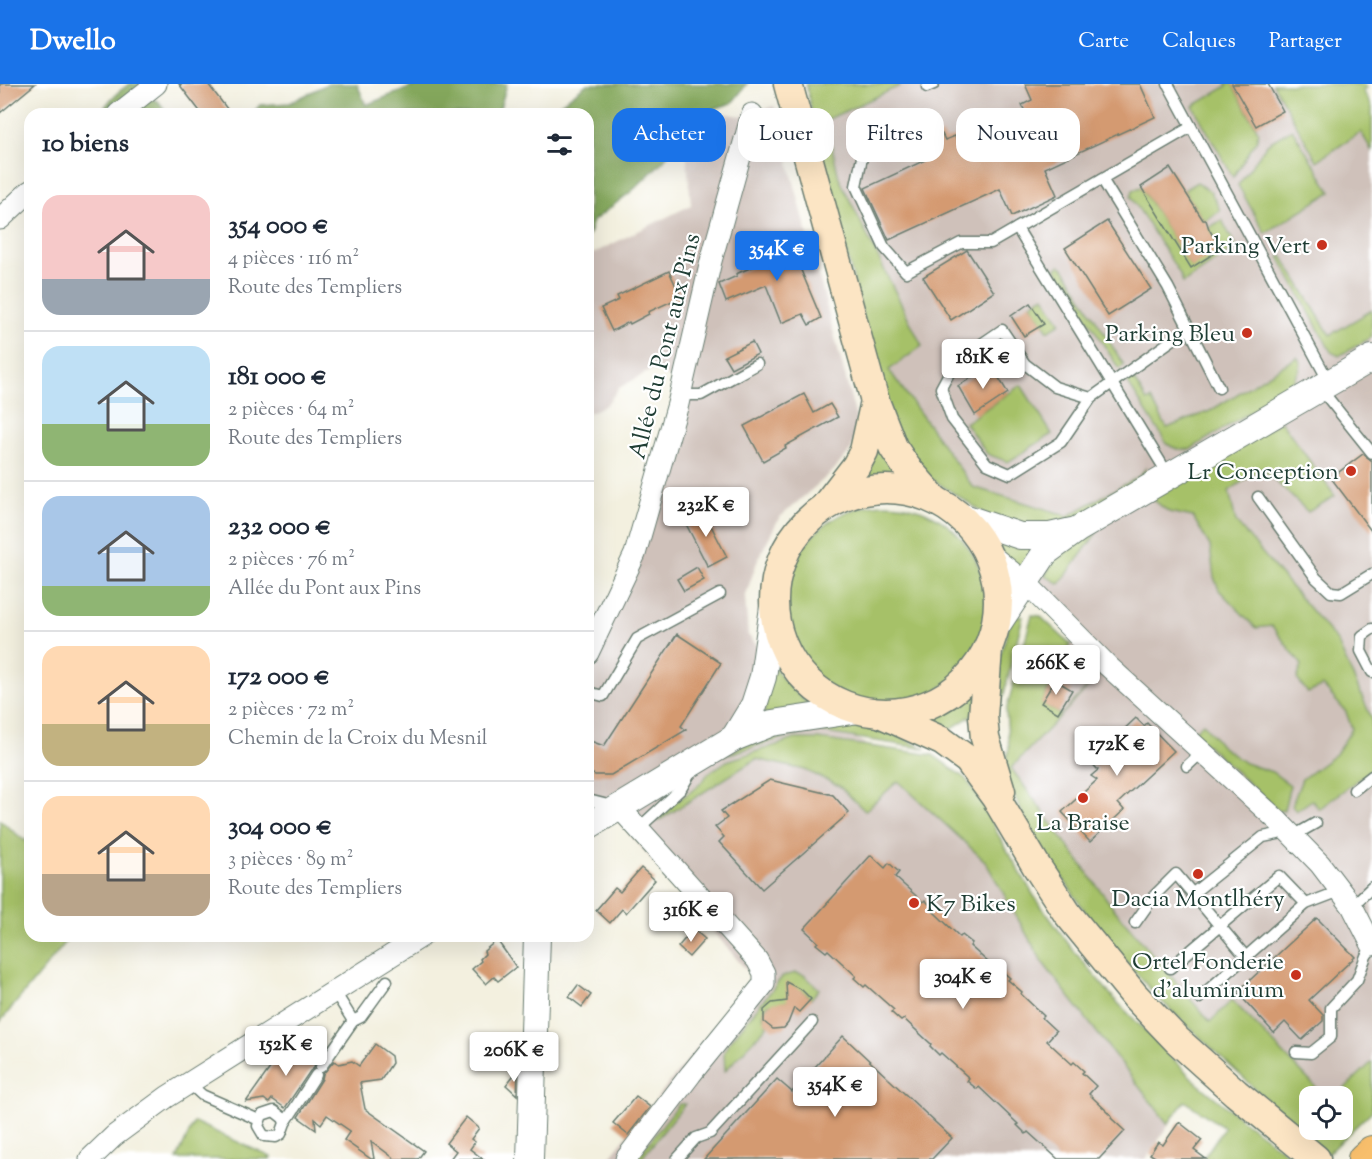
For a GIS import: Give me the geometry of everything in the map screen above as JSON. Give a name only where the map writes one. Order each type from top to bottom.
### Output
[{"type":"main road","points":[[788,84],[875,401],[893,447],[907,468],[934,499],[958,515],[975,532],[994,570],[998,589],[998,608],[992,638],[983,716],[985,738],[996,779],[1016,831]]},
{"type":"main road","points":[[875,401],[864,451],[856,466],[825,506],[796,533],[785,550],[778,568],[773,608],[777,631],[783,646],[799,673],[826,696],[836,702],[869,712],[942,741],[968,760],[980,774],[1067,913],[1135,996],[1177,1040],[1236,1093],[1310,1154]]},
{"type":"main road","points":[[825,506],[850,494],[878,489],[907,490],[934,499]]},
{"type":"main road","points":[[869,712],[902,712],[924,707],[944,698],[969,676],[992,638]]},
{"type":"main road","points":[[1364,1159],[1372,1152]]},
{"type":"street","points":[[126,108],[156,84]]},
{"type":"street","name":"Allée du Pont aux Pins","points":[[594,640],[635,554],[680,394],[711,261],[739,162]]},
{"type":"street","points":[[0,219],[24,197]]},
{"type":"street","points":[[992,638],[1045,553],[1078,529],[1372,358]]},
{"type":"street","points":[[958,515],[1020,536],[1050,536],[1078,529]]},
{"type":"street","points":[[987,552],[1025,582],[1195,759],[1289,832],[1320,864],[1346,898],[1372,946]]},
{"type":"street","points":[[734,738],[754,705],[763,677],[773,608]]},
{"type":"street","points":[[594,822],[734,738],[772,723],[869,712]]},
{"type":"street","points":[[619,807],[757,960],[764,973],[764,984],[626,1159]]},
{"type":"street","points":[[90,1159],[114,1136],[189,1083],[413,942]]},
{"type":"street","points":[[530,1159],[537,942]]},
{"type":"lane","points":[[1168,84],[1325,385],[1372,453]]},
{"type":"lane","points":[[861,162],[856,186],[884,247],[906,272],[961,243],[991,243],[1191,127]]},
{"type":"lane","points":[[1102,179],[1168,287],[1219,388]]},
{"type":"lane","points":[[1017,228],[1169,476]]},
{"type":"lane","points":[[1090,398],[1055,387],[1025,364],[1002,330],[955,362],[941,388],[952,419],[987,464],[1010,474],[1061,442],[1090,398],[1189,328]]},
{"type":"lane","points":[[680,394],[700,395],[757,364]]},
{"type":"lane","points":[[1258,497],[1316,578],[1331,592],[1341,593],[1372,574]]},
{"type":"lane","points":[[594,694],[603,696],[637,639],[720,594]]},
{"type":"lane","points":[[1372,629],[1362,636],[1361,651],[1372,672]]},
{"type":"lane","points":[[638,829],[681,789],[699,759]]},
{"type":"lane","points":[[1354,790],[1372,776]]},
{"type":"lane","points":[[594,801],[619,807]]},
{"type":"lane","points":[[1192,894],[1263,837],[1289,832],[1316,823]]},
{"type":"lane","points":[[1135,923],[1154,896],[1176,874],[1246,957]]},
{"type":"lane","points":[[1170,968],[1279,876],[1306,904]]},
{"type":"lane","points":[[1199,998],[1306,904],[1346,898],[1372,887]]},
{"type":"lane","points":[[1296,1052],[1311,1053],[1330,1037],[1331,1008],[1357,980],[1372,946]]},
{"type":"lane","points":[[285,1123],[283,1118],[274,1111],[262,1115],[259,1120],[260,1131],[270,1138],[281,1134],[285,1123],[353,1021],[361,1017],[387,981]]},
{"type":"lane","points":[[334,992],[353,1021]]},
{"type":"lane","points":[[677,1159],[696,1138],[710,1133],[812,1022]]},
{"type":"lane","points":[[189,1083],[202,1095],[259,1120]]},
{"type":"shaded area","points":[[820,84],[1338,84],[1372,143],[1372,1111],[1353,1102],[1353,1086],[1314,1086],[1232,1001],[1210,1023],[1114,909],[1011,768],[1079,626],[1056,603],[883,362],[834,156],[834,108],[825,108]]},
{"type":"shaded area","points":[[726,114],[738,115],[738,162],[789,162],[858,425],[851,450],[832,472],[779,518],[758,559],[745,597],[748,635],[798,697],[868,746],[933,755],[947,764],[985,806],[996,831],[1034,896],[1073,950],[1117,1002],[1197,1083],[1146,1159],[608,1159],[753,978],[624,827],[594,796],[594,640],[635,554],[681,382],[653,369],[619,388],[606,405],[594,410],[594,253],[691,205],[687,162],[726,162]]},
{"type":"green space","points":[[129,84],[154,84],[149,98],[158,101],[163,108],[136,108],[136,103],[123,108],[104,108],[120,90]]},
{"type":"green space","points":[[327,84],[357,84],[366,105],[419,84],[507,84],[500,108],[257,108],[260,105],[290,103]]},
{"type":"green space","points":[[587,84],[747,84],[732,103],[716,108],[612,108],[612,162],[662,162],[632,191],[594,220],[594,108],[555,108]]},
{"type":"green space","points":[[806,84],[899,84],[900,86],[852,108],[846,108],[846,111],[834,116],[834,108],[811,108]]},
{"type":"green space","points":[[1226,84],[1232,84],[1258,131],[1257,140],[1233,177],[1193,106],[1227,86]]},
{"type":"green space","points":[[1273,84],[1364,84],[1367,88],[1363,90],[1372,107],[1372,151],[1361,132],[1317,161]]},
{"type":"green space","points":[[1292,129],[1331,192],[1265,233],[1238,185],[1267,144]]},
{"type":"green space","points":[[834,156],[839,178],[922,346],[889,370],[973,487],[1066,517],[1140,476],[1146,468],[1145,477],[1070,524],[1046,529],[999,523],[924,474],[894,437],[823,162],[834,162]]},
{"type":"green space","points":[[1197,182],[1211,192],[1220,210],[1206,220],[1203,220],[1184,190]]},
{"type":"green space","points":[[1141,187],[1191,267],[1221,249],[1209,229],[1222,220],[1236,247],[1183,283],[1180,274],[1131,197],[1133,190]]},
{"type":"green space","points":[[1282,256],[1330,335],[1372,310],[1372,337],[1339,356],[1331,352],[1279,257]]},
{"type":"green space","points":[[1060,265],[1124,365],[1119,369],[1057,271],[1056,268]]},
{"type":"green space","points":[[1044,296],[1061,323],[1048,331],[1031,304]]},
{"type":"green space","points":[[1297,357],[1301,363],[1300,369],[1290,387],[1187,450],[1167,444],[1126,380],[1133,378],[1147,401],[1151,399],[1167,428],[1210,411]]},
{"type":"green space","points":[[1021,385],[1052,434],[1008,462],[987,454],[965,423]]},
{"type":"green space","points":[[1281,421],[1335,496],[1308,512],[1262,468],[1229,491],[1236,522],[1337,641],[1372,719],[1372,769],[1319,809],[1312,800],[1296,811],[1292,805],[1302,779],[1336,754],[1352,729],[1346,712],[1323,686],[1308,693],[1297,679],[1302,665],[1272,626],[1256,628],[1219,590],[1214,577],[1210,546],[1193,517],[1169,512],[1151,498]]},
{"type":"green space","points":[[873,440],[910,479],[854,479]]},
{"type":"green space","points":[[876,504],[896,504],[924,511],[950,526],[964,540],[979,566],[986,594],[986,614],[979,642],[964,668],[950,682],[915,700],[896,704],[876,704],[848,697],[822,682],[808,668],[790,633],[786,614],[786,594],[793,566],[808,540],[822,526],[857,508]]},
{"type":"green space","points":[[986,530],[1036,542],[1023,570],[995,547]]},
{"type":"green space","points":[[1098,531],[1060,584],[1045,576],[1054,559]]},
{"type":"green space","points":[[1032,615],[1040,616],[1070,644],[1042,703],[1061,715],[1108,666],[1011,768],[1114,909],[1210,1022],[1232,1000],[1314,1086],[1299,1086],[1299,1130],[1158,998],[1097,929],[1032,833],[1007,781],[1006,761],[1009,748],[1006,711]]},
{"type":"green space","points":[[1023,616],[1002,702],[995,711],[997,667],[1012,617]]},
{"type":"green space","points":[[772,663],[792,689],[817,711],[763,720]]},
{"type":"green space","points":[[980,684],[977,712],[943,734],[917,724],[956,707]]},
{"type":"green space","points":[[1203,723],[1222,747],[1245,763],[1272,772],[1290,785],[1284,810],[1279,811],[1193,732]]},
{"type":"green space","points":[[832,724],[890,732],[926,749],[820,732],[797,734],[723,756],[767,732]]},
{"type":"green space","points":[[795,739],[818,739],[933,755],[966,779],[985,806],[996,831],[1034,896],[1073,950],[1117,1002],[1197,1083],[1295,1159],[1207,1159],[1204,1157],[1224,1128],[1185,1101],[1168,1124],[1043,963],[985,861],[898,781],[865,811],[839,786],[805,770],[756,759],[658,821],[664,810],[696,788],[709,773],[727,761]]},
{"type":"green space","points":[[0,820],[24,840],[24,942],[66,942],[0,1022]]},
{"type":"green space","points":[[796,973],[804,975],[819,989],[811,999],[802,990],[788,1001],[768,1005],[763,1016],[767,1026],[725,1071],[724,1052],[728,1044],[783,976]]},
{"type":"green space","points":[[1372,1062],[1372,1111],[1353,1129],[1353,1086],[1347,1086]]},
{"type":"green space","points":[[679,1104],[685,1104],[641,1159],[636,1159]]},
{"type":"green space","points":[[194,1122],[271,1157],[270,1159],[177,1159]]},
{"type":"green space","points":[[1310,1140],[1342,1140],[1327,1154]]},
{"type":"building","points":[[0,84],[35,84],[0,113]]},
{"type":"building","points":[[179,84],[208,84],[226,108],[197,108]]},
{"type":"building","points":[[1025,84],[1140,84],[1155,117],[1080,152],[1080,108],[1023,108],[1022,105],[1032,100]]},
{"type":"building","points":[[1232,84],[1268,84],[1283,111],[1256,126]]},
{"type":"building","points":[[955,136],[956,162],[1058,162],[1045,168],[1057,195],[1012,216],[1000,189],[889,240],[865,188],[921,162],[944,162],[944,138],[945,140]]},
{"type":"building","points":[[1170,168],[1203,220],[1206,220],[1221,249],[1191,268],[1141,187]]},
{"type":"building","points":[[1107,221],[1151,289],[1108,316],[1065,248]]},
{"type":"building","points":[[788,237],[790,243],[794,241],[798,249],[803,262],[798,263],[821,318],[809,325],[803,314],[781,323],[766,285],[726,302],[719,284],[757,265],[752,252]]},
{"type":"building","points":[[967,250],[994,292],[951,320],[923,277]]},
{"type":"building","points":[[669,271],[681,297],[612,331],[601,308],[619,300],[617,296]]},
{"type":"building","points":[[1030,303],[1044,324],[1024,336],[1011,316]]},
{"type":"building","points":[[752,342],[758,354],[731,368],[724,356]]},
{"type":"building","points":[[991,365],[1008,393],[975,415],[958,386]]},
{"type":"building","points":[[804,394],[814,413],[830,404],[838,417],[785,446],[786,448],[763,461],[744,426]]},
{"type":"building","points":[[1363,454],[1372,461],[1372,532],[1331,478]]},
{"type":"building","points":[[703,510],[727,557],[708,567],[684,520]]},
{"type":"building","points":[[697,567],[704,580],[684,591],[677,579]]},
{"type":"building","points":[[677,634],[721,663],[681,726],[686,730],[611,775],[595,775],[594,742],[604,746]]},
{"type":"building","points":[[1055,680],[1072,690],[1058,713],[1041,703]]},
{"type":"building","points":[[1136,718],[1144,726],[1147,723],[1174,751],[1118,803],[1124,810],[1090,842],[1062,812],[1097,780],[1091,776],[1098,770],[1090,761]]},
{"type":"building","points":[[770,780],[833,795],[849,813],[762,889],[719,842],[724,837],[715,827],[727,818],[721,811]]},
{"type":"building","points":[[871,855],[885,868],[889,863],[899,872],[895,877],[923,902],[925,900],[934,909],[933,911],[960,937],[962,935],[972,943],[970,946],[998,971],[1000,969],[1010,978],[1008,980],[1022,992],[1021,994],[1056,1031],[1047,1041],[1072,1064],[1074,1062],[1084,1071],[1082,1073],[1096,1086],[1089,1094],[1125,1131],[1099,1159],[1058,1159],[1028,1132],[1026,1134],[979,1087],[977,1089],[967,1081],[969,1078],[941,1053],[939,1055],[930,1046],[931,1044],[904,1019],[901,1021],[891,1012],[894,1010],[866,985],[864,987],[854,978],[856,976],[828,950],[826,952],[816,944],[818,942],[804,929]]},
{"type":"building","points":[[641,868],[655,880],[626,913],[622,909],[610,923],[596,910],[615,888],[620,892]]},
{"type":"building","name":"Ortel Fonderie d'aluminium","points":[[1317,918],[1355,957],[1309,1000],[1323,1015],[1323,1021],[1302,1040],[1285,1022],[1274,1033],[1237,992]]},
{"type":"building","points":[[693,929],[705,939],[689,957],[678,947]]},
{"type":"building","points":[[495,942],[498,942],[516,967],[498,981],[494,977],[486,984],[472,969],[481,961],[480,959],[485,954],[484,951]]},
{"type":"building","points":[[786,982],[802,990],[811,999],[799,1012],[794,1008],[784,1028],[773,1029],[764,1022],[764,1010],[772,1003],[787,1001]]},
{"type":"building","points":[[578,985],[591,995],[582,1007],[569,997]]},
{"type":"building","points":[[843,1036],[952,1138],[932,1159],[704,1159],[777,1079],[792,1092],[798,1086],[815,1101],[817,1098],[804,1079]]},
{"type":"building","points":[[375,1044],[391,1056],[392,1063],[381,1080],[360,1083],[365,1109],[424,1151],[418,1159],[395,1159],[371,1141],[374,1159],[371,1159],[344,1140],[350,1131],[327,1115],[321,1124],[315,1119],[316,1130],[298,1117],[323,1074],[334,1061],[339,1064],[352,1061],[359,1066]]},
{"type":"building","points":[[317,1048],[322,1052],[314,1068],[285,1108],[272,1099],[269,1103],[264,1099],[246,1102],[280,1054]]},
{"type":"building","points":[[518,1070],[517,1095],[506,1085]]},
{"type":"building","points":[[636,1096],[650,1107],[628,1135],[613,1123]]},
{"type":"building","points":[[466,1117],[479,1128],[471,1139],[475,1142],[470,1149],[483,1159],[450,1159],[456,1151],[446,1143]]},
{"type":"building","points":[[1179,1122],[1202,1140],[1194,1150],[1206,1159],[1153,1159],[1155,1157],[1150,1154],[1158,1142],[1163,1145]]},
{"type":"place","name":"Parking Vert","points":[[1322,245]]},
{"type":"place","name":"Parking Bleu","points":[[1247,333]]},
{"type":"place","name":"Lr Conception","points":[[1351,471]]},
{"type":"place","name":"La Braise","points":[[1083,798]]},
{"type":"place","name":"Dacia Montlhéry","points":[[1198,874]]},
{"type":"place","name":"K7 Bikes","points":[[914,903]]},
{"type":"place","name":"Ortel Fonderie d'aluminium","points":[[1296,975]]}]
